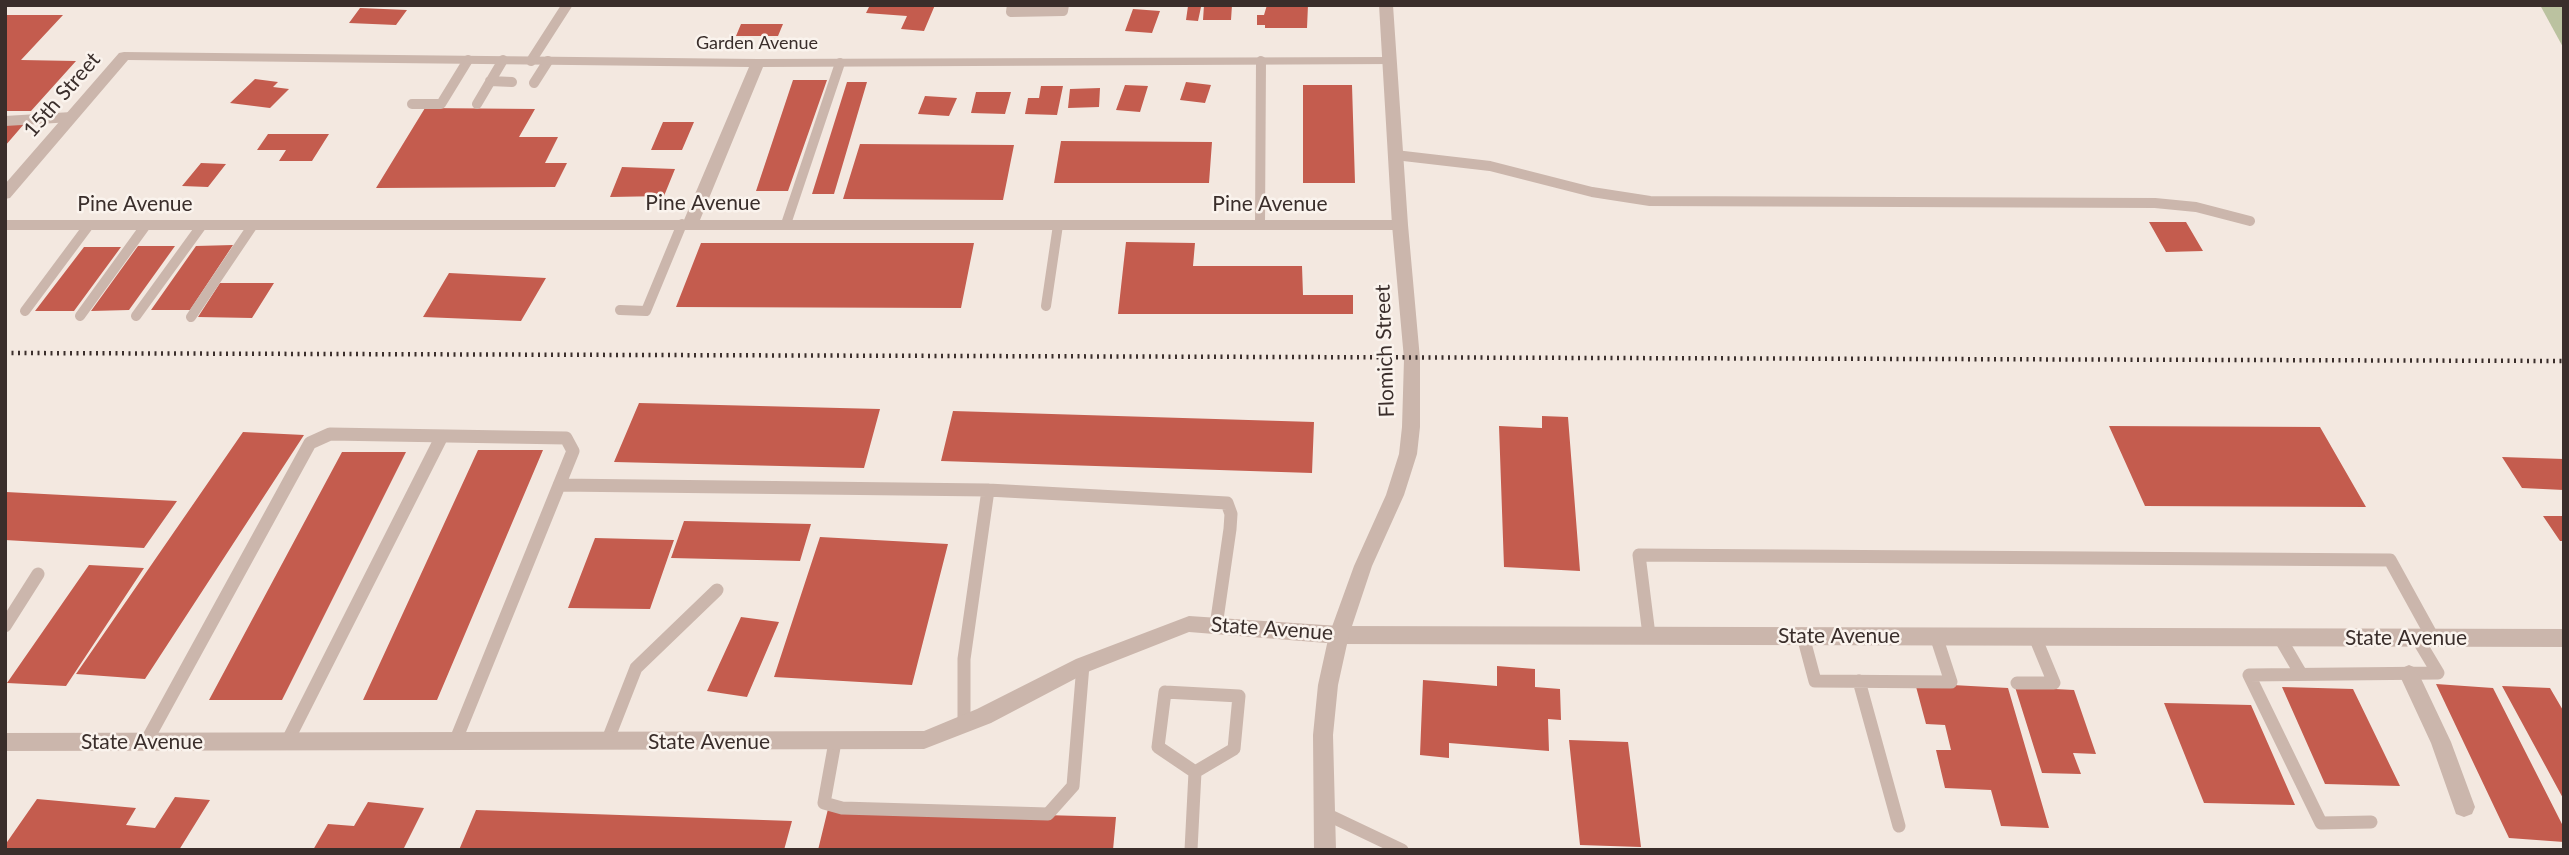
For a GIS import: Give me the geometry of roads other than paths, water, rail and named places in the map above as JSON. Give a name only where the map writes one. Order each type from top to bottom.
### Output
[{"type":"street","name":"Flomich Street","points":[[1325,850],[1323,735],[1328,685],[1339,635],[1363,566],[1395,495],[1408,454],[1412,359],[1400,225],[1386,5]]},
{"type":"street","name":"Garden Avenue","points":[[124,56],[758,63],[1390,61]]},
{"type":"street","name":"15th Street","points":[[5,194],[124,56]]},
{"type":"street","points":[[686,224],[758,63]]},
{"type":"street","name":"Pine Avenue","points":[[5,225],[1400,225]]},
{"type":"street","name":"State Avenue","points":[[5,742],[924,740],[964,724],[1083,665],[1189,624],[1339,635],[2564,638]]},
{"type":"street","points":[[2409,674],[2441,742],[2463,807]]},
{"type":"lane","points":[[531,61],[566,5]]},
{"type":"lane","points":[[1012,5],[1011,12],[1063,12],[1063,5]]},
{"type":"lane","points":[[412,104],[441,104],[468,60]]},
{"type":"lane","points":[[477,104],[503,60]]},
{"type":"lane","points":[[534,83],[548,61]]},
{"type":"lane","points":[[1260,225],[1261,61]]},
{"type":"lane","points":[[786,224],[840,63]]},
{"type":"lane","points":[[490,81],[512,82]]},
{"type":"lane","points":[[5,121],[72,117]]},
{"type":"lane","points":[[1395,155],[1490,166],[1592,192],[1650,201],[2141,202],[2196,207],[2250,221]]},
{"type":"lane","points":[[620,310],[646,311],[686,224]]},
{"type":"lane","points":[[25,311],[89,225]]},
{"type":"lane","points":[[80,316],[146,225]]},
{"type":"lane","points":[[136,316],[201,225]]},
{"type":"lane","points":[[191,317],[253,225]]},
{"type":"lane","points":[[1046,306],[1058,225]]},
{"type":"lane","points":[[145,742],[310,443],[330,434],[566,438],[573,452],[455,742]]},
{"type":"lane","points":[[287,742],[442,436]]},
{"type":"lane","points":[[559,485],[988,490],[1227,503],[1231,514],[1230,529],[1216,625]]},
{"type":"lane","points":[[964,724],[964,659],[988,490]]},
{"type":"lane","points":[[1649,635],[1639,555],[2390,560],[2438,674],[2249,674],[2321,822],[2371,822]]},
{"type":"lane","points":[[5,626],[38,573]]},
{"type":"lane","points":[[607,742],[636,668],[717,590]]},
{"type":"lane","points":[[1803,636],[1815,681],[1951,682],[1936,636]]},
{"type":"lane","points":[[2017,683],[2054,683],[2035,637]]},
{"type":"lane","points":[[2280,638],[2301,674]]},
{"type":"lane","points":[[835,742],[824,803],[842,808],[1048,814],[1073,786],[1083,665]]},
{"type":"lane","points":[[1859,681],[1899,826]]},
{"type":"lane","points":[[1164,692],[1239,696],[1234,749],[1195,772],[1158,747],[1164,692]]},
{"type":"lane","points":[[1191,850],[1195,772]]},
{"type":"lane","points":[[1324,813],[1402,850]]},
{"type":"railway","points":[[5,353],[2564,361]]}]
